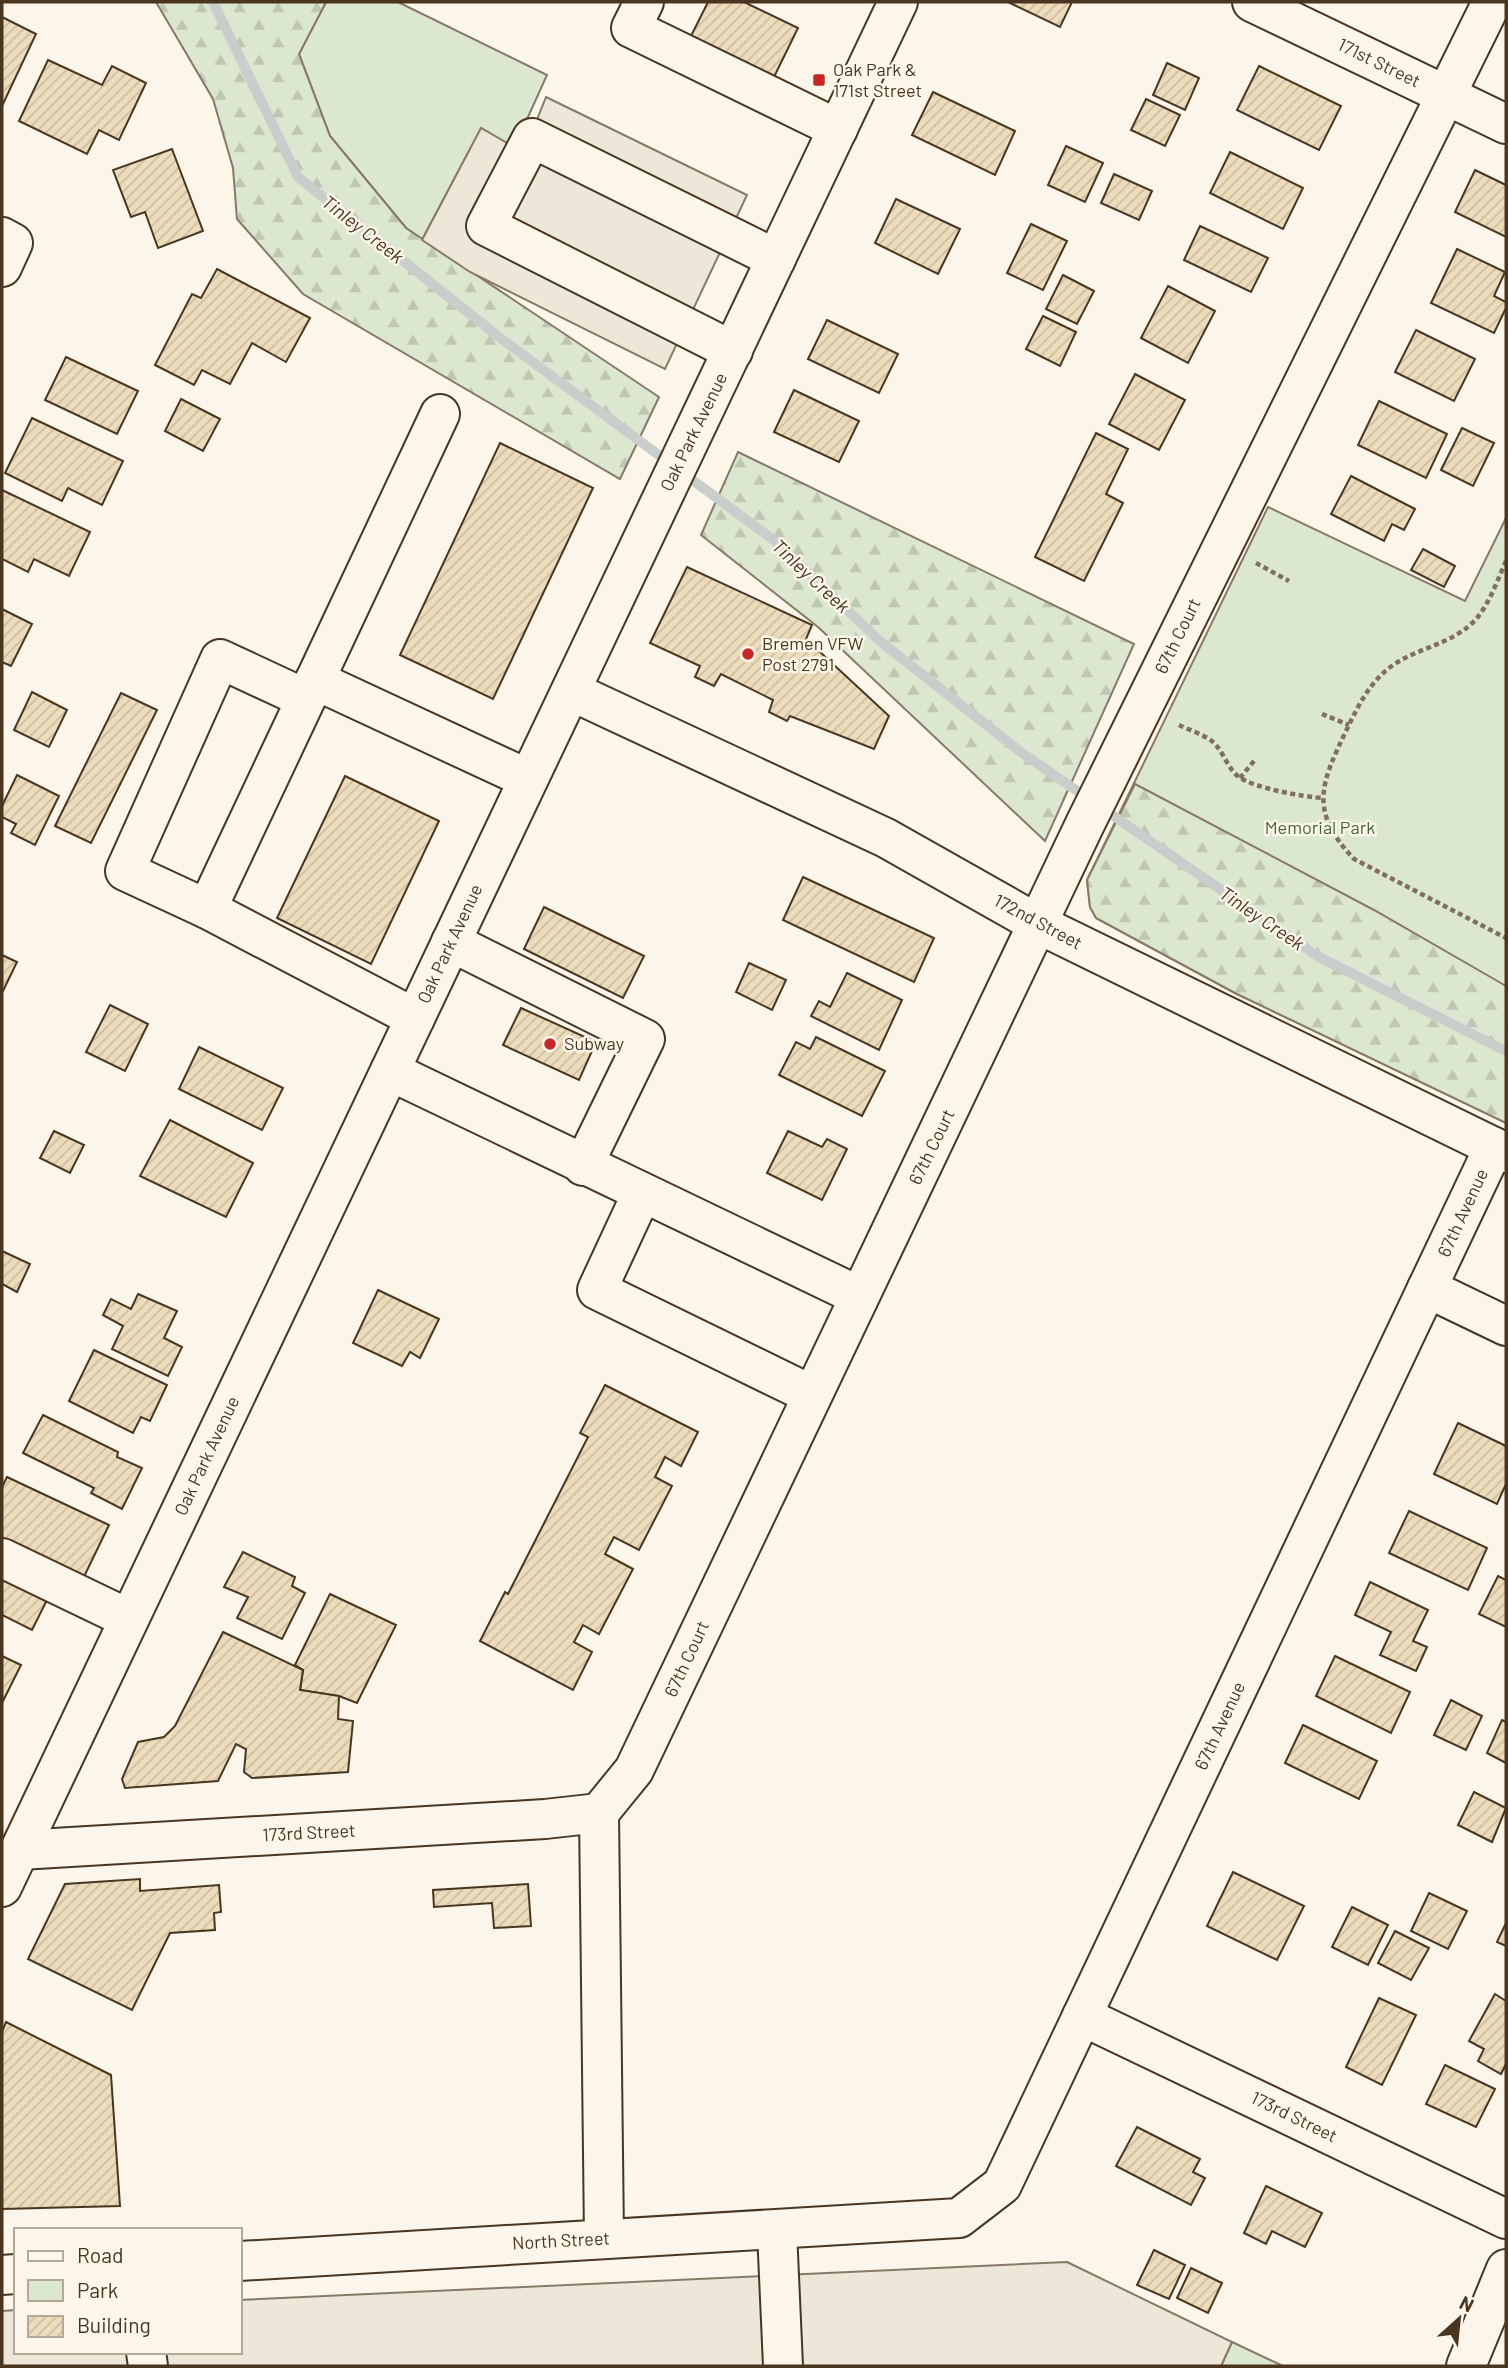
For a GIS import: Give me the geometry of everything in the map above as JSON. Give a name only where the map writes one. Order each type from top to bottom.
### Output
[{"type":"street","points":[[643,2],[631,28],[838,129]]},
{"type":"street","name":"Oak Park Avenue","points":[[10,1860],[130,1619],[898,2]]},
{"type":"street","name":"171st Street","points":[[1252,2],[1506,124]]},
{"type":"street","name":"67th Court","points":[[599,1813],[634,1770],[1085,824],[1492,2]]},
{"type":"street","points":[[733,351],[486,226],[532,138],[776,259]]},
{"type":"street","points":[[208,909],[440,414]]},
{"type":"street","points":[[415,1018],[208,909],[125,870],[220,659],[311,690],[528,779]]},
{"type":"street","name":"172nd Street","points":[[570,691],[886,838],[1038,924],[1500,1150]]},
{"type":"street","points":[[451,942],[645,1039],[583,1166]]},
{"type":"street","points":[[390,1071],[583,1166],[859,1296]]},
{"type":"street","name":"67th Avenue","points":[[882,2224],[959,2218],[1002,2185],[1427,1288],[1500,1150]]},
{"type":"street","points":[[642,1193],[597,1290],[813,1395]]},
{"type":"street","points":[[1427,1288],[1506,1326]]},
{"type":"street","points":[[2,1558],[130,1619]]},
{"type":"street","points":[[599,1813],[604,2238]]},
{"type":"street","name":"173rd Street","points":[[10,1860],[599,1813]]},
{"type":"street","name":"173rd Street","points":[[1082,2015],[1506,2218]]},
{"type":"street","name":"North Street","points":[[242,2261],[882,2224]]},
{"type":"street","points":[[778,2231],[783,2366]]},
{"type":"street","points":[[1466,2366],[1506,2269]]},
{"type":"path","points":[[1506,561],[1477,617],[1458,635],[1391,666],[1368,688],[1326,774],[1323,798],[1335,839],[1354,859],[1506,938]]},
{"type":"path","points":[[1256,563],[1289,581]]},
{"type":"path","points":[[1322,714],[1349,725]]},
{"type":"path","points":[[1179,725],[1214,743],[1226,764],[1240,778],[1261,787],[1304,797],[1323,798]]},
{"type":"path","points":[[1240,778],[1254,761]]},
{"type":"green space","points":[[156,2],[326,2],[299,54],[330,136],[406,228],[659,397],[620,479],[303,294],[237,219],[233,168],[213,99]]},
{"type":"green space","points":[[326,2],[398,2],[547,75],[514,148],[481,129],[422,240],[406,228],[330,136],[299,54]]},
{"type":"green space","points":[[738,452],[1134,644],[1045,841],[818,627],[701,535]]},
{"type":"green space","name":"Memorial Park","points":[[1268,507],[1465,601],[1506,518],[1506,1123],[1235,993],[1096,918],[1090,907],[1087,880]]},
{"type":"green space","points":[[1135,784],[1374,910],[1506,986],[1506,1123],[1235,993],[1096,918],[1090,907],[1087,880]]},
{"type":"green space","points":[[1232,2342],[1283,2366],[1221,2366]]},
{"type":"shaded area","points":[[546,97],[747,195],[665,369],[470,272],[422,240],[481,128],[514,147],[527,118],[536,122]]},
{"type":"shaded area","points":[[1067,2262],[1232,2342],[1221,2366],[2,2366],[2,2311],[14,2310],[14,2354],[242,2354],[242,2300]]},
{"type":"building","points":[[708,2],[744,2],[798,28],[774,77],[691,36]]},
{"type":"building","points":[[1008,2],[1072,2],[1060,27]]},
{"type":"building","points":[[2,17],[36,34],[2,106]]},
{"type":"building","points":[[48,60],[102,85],[112,66],[146,83],[119,140],[99,130],[87,154],[19,121]]},
{"type":"building","points":[[1167,63],[1199,78],[1185,110],[1153,95]]},
{"type":"building","points":[[1259,66],[1341,106],[1319,150],[1237,110]]},
{"type":"building","points":[[933,92],[1015,131],[995,175],[912,135]]},
{"type":"building","points":[[1146,99],[1180,115],[1165,146],[1131,130]]},
{"type":"building","points":[[1066,146],[1103,163],[1085,202],[1048,185]]},
{"type":"building","points":[[172,149],[203,231],[158,248],[145,212],[131,217],[113,170]]},
{"type":"building","points":[[1230,152],[1303,188],[1283,229],[1210,193]]},
{"type":"building","points":[[1475,170],[1506,185],[1506,237],[1455,212]]},
{"type":"building","points":[[1114,174],[1152,191],[1139,220],[1101,203]]},
{"type":"building","points":[[896,199],[960,229],[938,274],[875,243]]},
{"type":"building","points":[[1031,224],[1067,241],[1043,290],[1007,273]]},
{"type":"building","points":[[1200,226],[1268,258],[1251,292],[1184,260]]},
{"type":"building","points":[[1457,249],[1505,272],[1494,296],[1506,302],[1506,308],[1494,333],[1431,303]]},
{"type":"building","points":[[217,269],[310,318],[286,362],[252,343],[230,384],[202,370],[194,385],[155,365],[192,294],[201,298]]},
{"type":"building","points":[[1063,275],[1094,291],[1077,324],[1046,309]]},
{"type":"building","points":[[1168,286],[1215,311],[1188,363],[1141,338]]},
{"type":"building","points":[[1043,316],[1076,332],[1060,366],[1026,349]]},
{"type":"building","points":[[827,320],[898,354],[879,393],[808,359]]},
{"type":"building","points":[[1416,330],[1475,359],[1454,401],[1395,372]]},
{"type":"building","points":[[66,357],[138,391],[117,434],[45,400]]},
{"type":"building","points":[[1135,374],[1185,400],[1159,450],[1109,424]]},
{"type":"building","points":[[794,390],[859,421],[839,462],[774,432]]},
{"type":"building","points":[[181,399],[220,419],[203,451],[165,431]]},
{"type":"building","points":[[1379,401],[1447,434],[1426,478],[1358,445]]},
{"type":"building","points":[[32,418],[123,461],[102,505],[68,488],[62,501],[5,473]]},
{"type":"building","points":[[1462,428],[1494,443],[1473,486],[1441,470]]},
{"type":"building","points":[[1096,433],[1128,449],[1106,494],[1123,503],[1084,581],[1035,557]]},
{"type":"building","points":[[500,443],[593,488],[493,699],[400,655]]},
{"type":"building","points":[[1351,476],[1415,509],[1404,530],[1392,524],[1384,541],[1331,514]]},
{"type":"building","points":[[2,490],[90,532],[69,576],[34,559],[28,572],[2,559]]},
{"type":"building","points":[[1423,549],[1455,566],[1444,587],[1411,570]]},
{"type":"building","name":"Bremen VFW Post 2791","points":[[687,567],[812,625],[806,639],[889,716],[874,749],[790,716],[787,721],[769,712],[773,700],[721,674],[714,686],[695,677],[700,666],[650,643]]},
{"type":"building","points":[[2,609],[32,624],[11,666],[2,662]]},
{"type":"building","points":[[32,692],[67,710],[49,747],[14,730]]},
{"type":"building","points":[[121,693],[157,710],[91,843],[55,826]]},
{"type":"building","points":[[17,775],[59,796],[35,845],[11,833],[16,824],[2,817],[2,806]]},
{"type":"building","points":[[345,776],[439,821],[371,964],[277,918]]},
{"type":"building","points":[[803,877],[934,938],[914,982],[783,920]]},
{"type":"building","points":[[544,907],[644,956],[623,998],[524,949]]},
{"type":"building","points":[[2,955],[17,962],[2,993]]},
{"type":"building","points":[[749,963],[786,980],[772,1010],[736,992]]},
{"type":"building","points":[[847,973],[902,1000],[879,1050],[811,1016],[819,1001],[830,1007]]},
{"type":"building","points":[[110,1005],[148,1024],[125,1071],[86,1052]]},
{"type":"building","name":"Subway","points":[[521,1008],[596,1042],[579,1080],[503,1045]]},
{"type":"building","points":[[816,1037],[885,1071],[862,1116],[779,1075],[796,1042],[810,1049]]},
{"type":"building","points":[[199,1047],[283,1088],[262,1130],[179,1089]]},
{"type":"building","points":[[170,1120],[253,1163],[226,1217],[140,1176]]},
{"type":"building","points":[[54,1131],[84,1145],[70,1173],[40,1158]]},
{"type":"building","points":[[788,1131],[822,1147],[827,1139],[847,1149],[822,1200],[767,1173]]},
{"type":"building","points":[[2,1251],[30,1264],[17,1292],[2,1284]]},
{"type":"building","points":[[378,1290],[439,1319],[420,1358],[410,1352],[402,1366],[353,1343]]},
{"type":"building","points":[[138,1294],[177,1311],[164,1338],[182,1347],[168,1376],[112,1349],[123,1326],[103,1315],[111,1299],[131,1309]]},
{"type":"building","points":[[94,1350],[167,1385],[150,1421],[141,1417],[133,1433],[69,1401]]},
{"type":"building","points":[[605,1385],[698,1432],[681,1466],[665,1457],[655,1477],[672,1486],[639,1550],[614,1537],[605,1554],[633,1569],[599,1634],[583,1625],[574,1642],[592,1652],[573,1690],[480,1641],[505,1592],[508,1594],[588,1437],[580,1433]]},
{"type":"building","points":[[43,1415],[118,1452],[117,1457],[142,1468],[122,1509],[91,1493],[94,1488],[23,1453]]},
{"type":"building","points":[[1458,1423],[1506,1446],[1506,1484],[1497,1504],[1434,1474]]},
{"type":"building","points":[[7,1477],[109,1525],[80,1585],[2,1548],[2,1487]]},
{"type":"building","points":[[1409,1511],[1487,1548],[1468,1590],[1389,1553]]},
{"type":"building","points":[[243,1552],[295,1577],[292,1586],[305,1593],[282,1639],[237,1618],[248,1597],[224,1587]]},
{"type":"building","points":[[2,1565],[52,1590],[32,1630],[2,1615]]},
{"type":"building","points":[[1498,1576],[1506,1580],[1506,1627],[1479,1614]]},
{"type":"building","points":[[1370,1582],[1428,1610],[1413,1641],[1427,1647],[1416,1671],[1380,1655],[1391,1632],[1355,1615]]},
{"type":"building","points":[[330,1594],[396,1625],[357,1703],[339,1696],[300,1690],[303,1670],[295,1665]]},
{"type":"building","points":[[223,1632],[303,1670],[300,1690],[339,1696],[338,1719],[353,1721],[348,1772],[252,1778],[244,1772],[246,1749],[236,1744],[218,1781],[125,1788],[122,1779],[138,1742],[164,1737],[175,1726]]},
{"type":"building","points":[[2,1656],[21,1665],[2,1703]]},
{"type":"building","points":[[1335,1656],[1410,1692],[1391,1733],[1316,1696]]},
{"type":"building","points":[[1451,1700],[1482,1716],[1466,1750],[1434,1735]]},
{"type":"building","points":[[1502,1720],[1506,1722],[1506,1763],[1487,1753]]},
{"type":"building","points":[[1303,1725],[1377,1761],[1359,1799],[1285,1763]]},
{"type":"building","points":[[1474,1792],[1506,1808],[1492,1842],[1458,1825]]},
{"type":"building","points":[[1233,1872],[1304,1906],[1277,1960],[1207,1926]]},
{"type":"building","points":[[140,1879],[140,1891],[219,1885],[221,1912],[214,1913],[215,1930],[170,1933],[132,2010],[28,1959],[65,1884]]},
{"type":"building","points":[[528,1884],[531,1926],[494,1928],[492,1903],[434,1907],[433,1890]]},
{"type":"building","points":[[1429,1893],[1467,1911],[1448,1949],[1411,1931]]},
{"type":"building","points":[[1352,1907],[1388,1925],[1368,1965],[1332,1947]]},
{"type":"building","points":[[1506,1923],[1506,1946],[1497,1942]]},
{"type":"building","points":[[1395,1931],[1429,1948],[1411,1980],[1378,1963]]},
{"type":"building","points":[[1495,1994],[1506,2001],[1506,2064],[1501,2074],[1478,2061],[1484,2049],[1469,2041]]},
{"type":"building","points":[[1379,1998],[1416,2015],[1382,2085],[1346,2067]]},
{"type":"building","points":[[6,2022],[111,2075],[120,2206],[2,2209],[2,2032]]},
{"type":"building","points":[[1445,2065],[1495,2089],[1476,2127],[1426,2104]]},
{"type":"building","points":[[1137,2127],[1200,2159],[1193,2172],[1205,2178],[1191,2205],[1116,2166]]},
{"type":"building","points":[[1266,2186],[1322,2213],[1305,2247],[1272,2231],[1266,2244],[1244,2233]]},
{"type":"building","points":[[1154,2250],[1185,2265],[1169,2299],[1137,2285]]},
{"type":"building","points":[[1191,2268],[1222,2283],[1208,2313],[1177,2298]]},
{"type":"waterway","name":"Tinley Creek","points":[[213,2],[298,177],[499,337],[775,541],[881,642],[1022,753],[1319,957],[1506,1051]]},
{"type":"place","name":"Oak Park & 171st Street","points":[[819,80]]},
{"type":"place","name":"Bremen VFW Post 2791","points":[[748,654]]},
{"type":"place","name":"Subway","points":[[550,1044]]}]
